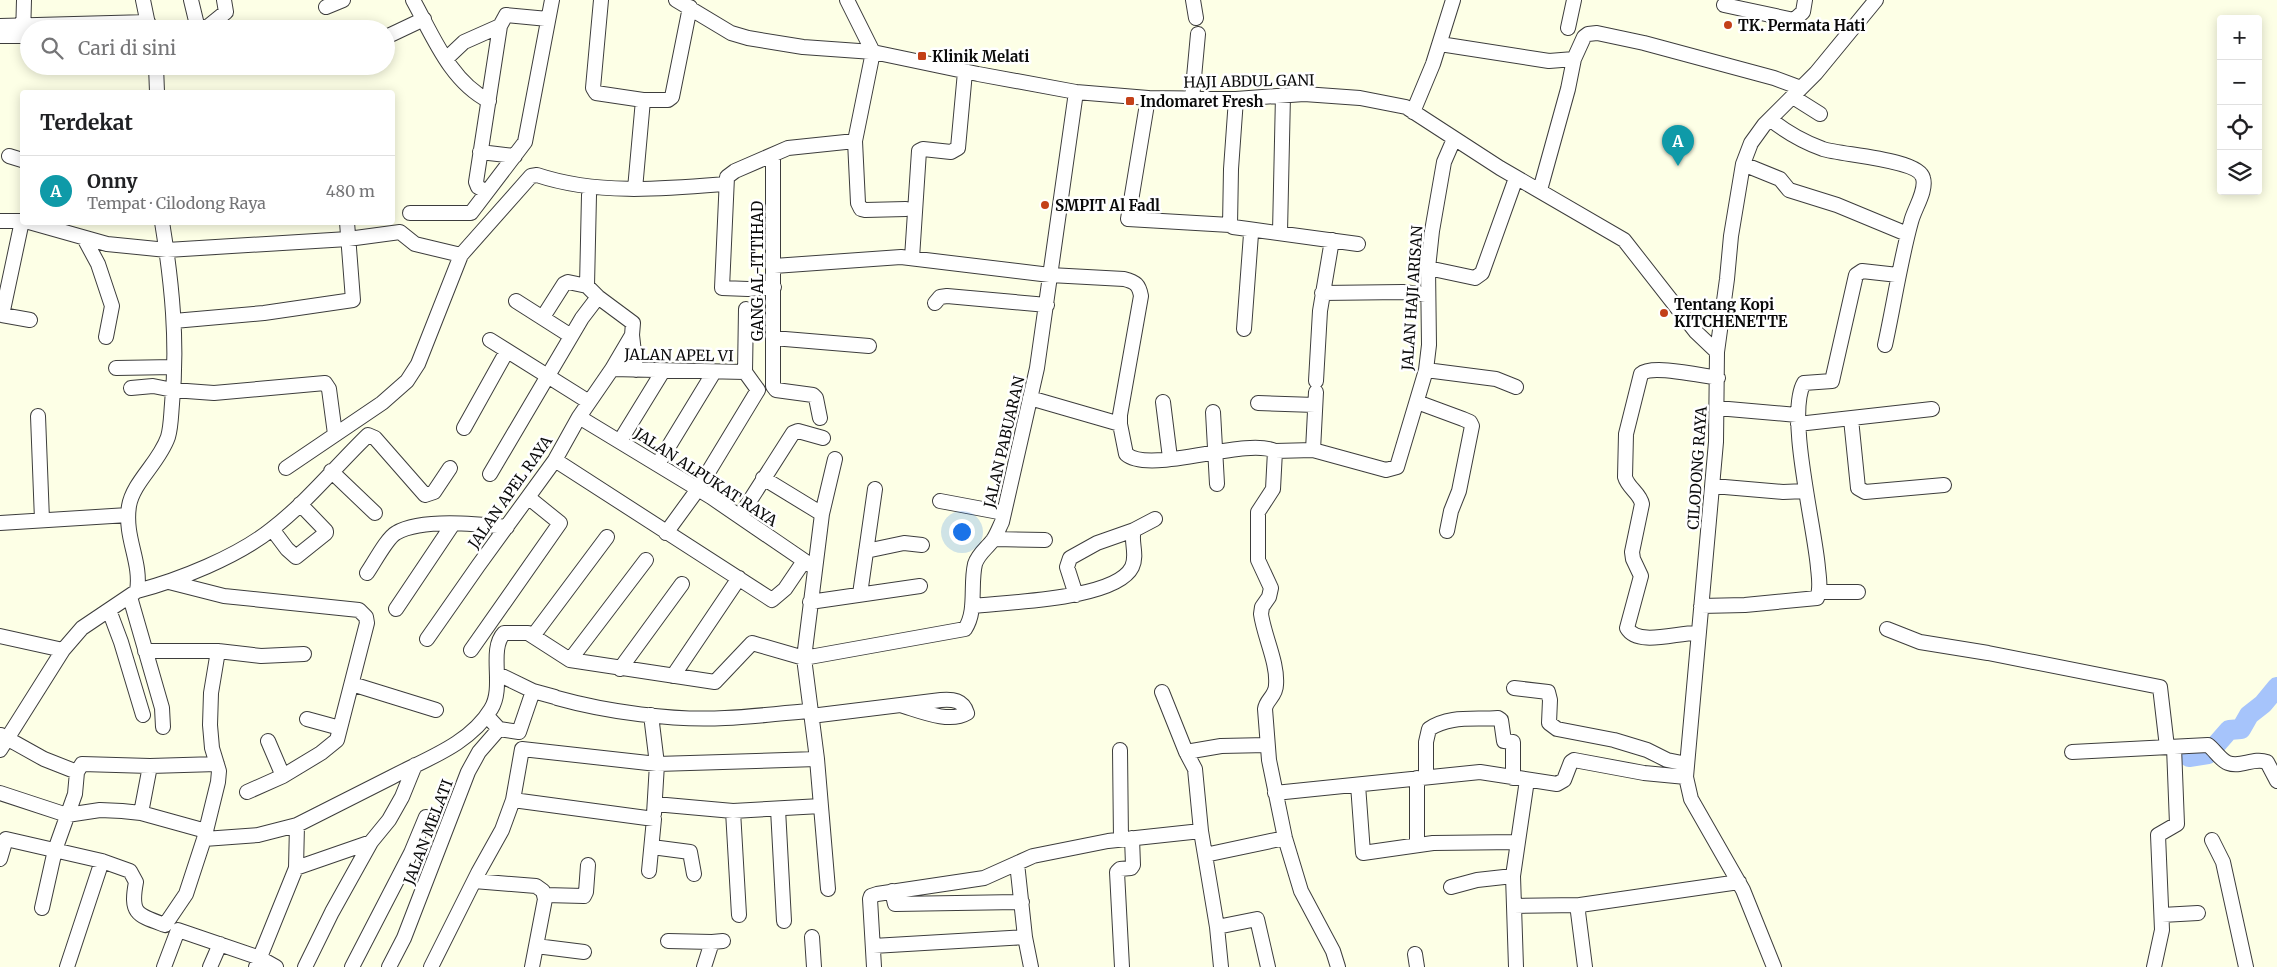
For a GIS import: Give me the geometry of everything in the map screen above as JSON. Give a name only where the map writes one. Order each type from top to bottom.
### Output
[{"type":"street","points":[[24,0],[25,20]]},
{"type":"street","points":[[143,0],[147,20]]},
{"type":"street","points":[[191,0],[196,20]]},
{"type":"street","points":[[217,20],[224,15],[227,9],[224,0]]},
{"type":"street","points":[[326,7],[343,0]]},
{"type":"street","points":[[413,0],[458,77],[472,90],[489,101]]},
{"type":"street","points":[[410,213],[471,212],[524,145],[552,0]]},
{"type":"street","points":[[602,0],[593,88],[596,93],[606,96],[643,100],[668,100],[672,97],[690,7]]},
{"type":"street","name":"HAJI ABDUL GANI","points":[[676,0],[731,33],[748,38],[803,47],[874,52],[966,72],[1076,92],[1148,98],[1192,99],[1236,99],[1304,94],[1360,98],[1388,102],[1406,108],[1516,178],[1540,190],[1624,240],[1696,332],[1717,352]]},
{"type":"street","points":[[846,0],[874,52],[855,141],[858,203],[861,208],[906,209]]},
{"type":"street","points":[[1193,0],[1196,18]]},
{"type":"street","points":[[1414,112],[1440,44],[1453,0]]},
{"type":"street","points":[[1568,28],[1574,0]]},
{"type":"street","points":[[1724,5],[1794,20],[1800,17],[1805,0]]},
{"type":"street","name":"CILODONG RAYA","points":[[1774,967],[1739,882],[1691,799],[1687,766],[1713,486],[1718,408],[1717,352],[1731,236],[1743,164],[1751,143],[1770,120],[1831,56],[1876,0]]},
{"type":"street","points":[[487,192],[478,187],[476,182],[500,26],[506,15],[548,18]]},
{"type":"street","points":[[395,34],[424,19]]},
{"type":"street","points":[[0,26],[20,31]]},
{"type":"street","points":[[446,59],[464,42],[500,26]]},
{"type":"street","points":[[0,36],[20,33]]},
{"type":"street","points":[[1540,190],[1568,89],[1574,59],[1584,37],[1588,34],[1597,33],[1652,45],[1774,78],[1797,93],[1820,114]]},
{"type":"street","points":[[1192,99],[1198,34]]},
{"type":"street","points":[[1440,44],[1549,61],[1574,59]]},
{"type":"street","points":[[912,258],[919,151],[923,149],[952,152],[958,148],[966,72]]},
{"type":"street","points":[[156,75],[157,90]]},
{"type":"street","name":"JALAN PABUARAN","points":[[804,658],[965,629],[969,623],[975,565],[977,558],[994,539],[1004,513],[1038,368],[1076,92]]},
{"type":"street","points":[[1280,232],[1283,95]]},
{"type":"street","points":[[1148,98],[1128,218],[1230,225],[1233,228],[1280,232],[1358,244]]},
{"type":"street","points":[[1230,225],[1231,169],[1236,99]]},
{"type":"street","points":[[636,189],[643,100]]},
{"type":"street","points":[[1770,120],[1787,133],[1824,149],[1902,164],[1920,171],[1924,178],[1923,187],[1907,234],[1885,345]]},
{"type":"street","name":"JALAN HAJI ARISAN","points":[[1120,424],[1126,454],[1138,460],[1259,448],[1275,451],[1313,450],[1386,470],[1393,470],[1397,467],[1426,370],[1429,345],[1428,268],[1432,231],[1444,162],[1454,140]]},
{"type":"street","points":[[774,287],[748,290],[722,288],[725,184],[728,174],[788,148],[855,141]]},
{"type":"street","points":[[480,152],[515,156]]},
{"type":"street","name":"GANG AL-ITTIHAD","points":[[773,156],[773,386],[776,390],[813,394],[816,398],[820,418]]},
{"type":"street","points":[[1743,164],[1780,179],[1789,190],[1837,205],[1907,234]]},
{"type":"street","points":[[286,468],[382,404],[407,381],[418,364],[461,255],[531,176],[537,175],[573,184],[636,189],[725,184]]},
{"type":"street","points":[[1428,268],[1475,278],[1482,273],[1516,178]]},
{"type":"street","points":[[587,286],[588,195]]},
{"type":"street","points":[[0,221],[20,221]]},
{"type":"street","points":[[21,225],[2,315],[30,320]]},
{"type":"street","points":[[47,225],[84,238],[120,246],[167,250],[348,238],[400,232],[415,244],[461,255]]},
{"type":"street","points":[[163,225],[174,321],[173,390],[169,435],[156,463],[140,482],[130,499],[128,534],[139,580],[133,594],[145,651],[162,708],[163,727]]},
{"type":"street","points":[[174,321],[264,313],[353,300],[347,225]]},
{"type":"street","points":[[1244,329],[1251,234],[1248,229]]},
{"type":"street","points":[[84,238],[98,264],[112,306],[106,337]]},
{"type":"street","points":[[1313,450],[1322,293],[1332,240]]},
{"type":"street","points":[[774,266],[912,258],[1050,275],[1134,281],[1139,286],[1141,296],[1120,424],[1030,398]]},
{"type":"street","points":[[1701,606],[1745,606],[1817,598],[1820,592],[1817,556],[1806,491],[1798,419],[1800,390],[1804,383],[1832,381],[1856,275],[1862,271],[1898,275]]},
{"type":"street","points":[[543,317],[564,284],[568,282],[587,286],[598,297],[633,323],[632,336],[636,370]]},
{"type":"street","points":[[1322,293],[1403,292],[1428,295]]},
{"type":"street","points":[[935,303],[940,297],[946,296],[1047,304]]},
{"type":"street","points":[[490,474],[549,377],[571,336],[598,297]]},
{"type":"street","points":[[516,301],[571,336]]},
{"type":"street","points":[[666,533],[698,489],[758,390],[745,372],[746,310]]},
{"type":"street","name":"JALAN APEL RAYA","points":[[427,639],[555,460],[578,417],[612,369],[632,336]]},
{"type":"street","points":[[773,338],[869,346]]},
{"type":"street","points":[[490,340],[589,402]]},
{"type":"street","points":[[464,428],[507,351]]},
{"type":"street","points":[[116,368],[174,367]]},
{"type":"street","name":"JALAN APEL VI","points":[[612,369],[745,372]]},
{"type":"street","points":[[620,441],[663,370]]},
{"type":"street","points":[[1426,370],[1496,379],[1516,387]]},
{"type":"street","points":[[1698,633],[1679,633],[1642,638],[1630,633],[1627,628],[1641,576],[1633,559],[1632,552],[1642,504],[1641,499],[1627,484],[1625,477],[1626,434],[1641,374],[1644,371],[1659,370],[1718,378]]},
{"type":"street","points":[[658,464],[714,372]]},
{"type":"street","points":[[131,388],[153,386],[173,390],[214,393],[325,382],[329,389],[335,434]]},
{"type":"street","points":[[1258,403],[1316,393]]},
{"type":"street","points":[[1163,402],[1170,458]]},
{"type":"street","points":[[1417,402],[1470,422],[1472,426],[1458,491],[1450,511],[1447,531]]},
{"type":"street","points":[[1718,408],[1798,419],[1851,419],[1932,409]]},
{"type":"street","points":[[1213,412],[1217,484]]},
{"type":"street","points":[[38,416],[42,520]]},
{"type":"street","name":"JALAN ALPUKAT RAYA","points":[[578,417],[698,489],[809,564]]},
{"type":"street","points":[[1851,419],[1858,488],[1860,491],[1944,485]]},
{"type":"street","points":[[740,516],[793,433],[798,431],[823,438]]},
{"type":"street","points":[[77,772],[44,760],[2,741],[63,650],[82,628],[133,594],[169,582],[253,543],[300,504],[368,435],[375,438],[425,495],[434,492],[450,468]]},
{"type":"street","points":[[1275,451],[1272,489],[1270,495],[1259,508],[1257,519],[1258,560],[1271,588],[1269,597],[1262,607],[1262,623],[1277,682],[1275,694],[1265,705],[1267,746],[1285,838],[1301,892],[1333,951],[1338,967]]},
{"type":"street","points":[[828,889],[821,806],[804,658],[810,602],[809,564],[835,458]]},
{"type":"street","points":[[555,460],[772,600],[809,564]]},
{"type":"street","points":[[331,471],[375,513]]},
{"type":"street","points":[[763,478],[822,514]]},
{"type":"street","points":[[1713,486],[1783,492],[1806,491]]},
{"type":"street","points":[[860,594],[875,490]]},
{"type":"street","points":[[470,650],[560,523],[529,498]]},
{"type":"street","points":[[940,501],[1004,513]]},
{"type":"street","points":[[272,529],[287,549],[296,557],[326,534],[326,531],[300,504]]},
{"type":"street","points":[[0,523],[128,515]]},
{"type":"street","points":[[1076,595],[1067,567],[1070,558],[1155,519]]},
{"type":"street","points":[[367,573],[395,533],[420,525],[472,523],[507,527]]},
{"type":"street","points":[[396,609],[453,524]]},
{"type":"street","points":[[972,606],[1076,595],[1108,585],[1127,574],[1135,557],[1134,530]]},
{"type":"street","points":[[533,636],[607,537]]},
{"type":"street","points":[[994,539],[1046,540]]},
{"type":"street","points":[[866,551],[904,544],[922,545]]},
{"type":"street","points":[[570,660],[646,560]]},
{"type":"street","points":[[673,676],[739,578]]},
{"type":"street","points":[[169,582],[224,596],[361,611],[367,620],[337,740],[321,753],[283,776],[248,792]]},
{"type":"street","points":[[620,669],[682,584]]},
{"type":"street","points":[[810,602],[920,586]]},
{"type":"street","points":[[1820,592],[1858,592]]},
{"type":"street","points":[[108,610],[121,642],[143,715]]},
{"type":"street","points":[[0,793],[67,815],[108,810],[141,813],[205,835],[258,835],[297,825],[444,751],[487,716],[494,705],[500,637],[488,623]]},
{"type":"street","points":[[1886,629],[1920,642],[1988,653],[2160,687],[2171,747],[2177,824],[2158,835],[2162,915],[2160,943],[2154,967]]},
{"type":"street","points":[[500,637],[528,633],[570,660],[716,682],[752,643],[804,658]]},
{"type":"street","points":[[0,636],[63,650]]},
{"type":"street","points":[[145,651],[218,651],[261,656],[304,654]]},
{"type":"street","points":[[0,859],[6,838],[102,861],[130,870],[136,882],[132,901],[135,908],[144,917],[165,925],[186,894],[205,835],[218,782],[217,764],[211,742],[210,725],[211,694],[218,651]]},
{"type":"street","points":[[498,674],[533,691],[556,698],[586,706],[651,715],[723,718],[810,714],[900,705]]},
{"type":"street","points":[[352,684],[436,710]]},
{"type":"street","points":[[1514,688],[1548,692],[1550,700],[1549,723],[1557,729],[1614,740],[1647,750],[1667,760],[1687,766]]},
{"type":"street","points":[[487,716],[499,729],[519,732],[533,691]]},
{"type":"street","points":[[1162,692],[1186,752],[1195,769],[1201,831],[1217,927],[1221,967]]},
{"type":"street","points":[[649,871],[657,764],[651,715]]},
{"type":"street","points":[[1417,844],[1422,778],[1429,729],[1438,723],[1453,719],[1499,718],[1504,741],[1513,742],[1513,778]]},
{"type":"street","points":[[307,719],[340,728]]},
{"type":"street","name":"JALAN MELATI","points":[[389,967],[404,938],[468,772],[479,752],[499,729]]},
{"type":"street","points":[[268,741],[283,776]]},
{"type":"street","points":[[1186,752],[1221,746],[1267,746]]},
{"type":"street","points":[[2072,752],[2171,747],[2213,748],[2226,763],[2235,765],[2260,760],[2267,762],[2277,781]]},
{"type":"street","points":[[430,967],[502,830],[513,800],[522,749],[657,764],[816,759]]},
{"type":"street","points":[[1120,750],[1127,839],[1133,865],[1131,868],[1120,869],[1117,872],[1122,967]]},
{"type":"street","points":[[1275,793],[1480,772],[1552,785],[1561,783],[1571,762],[1574,760],[1644,773],[1687,766]]},
{"type":"street","points":[[42,908],[56,850],[75,794],[77,772],[82,764],[150,766],[217,764]]},
{"type":"street","points":[[305,967],[332,912],[371,842],[389,820],[402,797],[415,765]]},
{"type":"street","points":[[141,813],[150,766]]},
{"type":"street","points":[[1516,967],[1513,876],[1527,780]]},
{"type":"street","points":[[1358,785],[1363,853],[1417,844],[1518,842]]},
{"type":"street","points":[[513,800],[654,819]]},
{"type":"street","points":[[655,804],[733,811],[821,806]]},
{"type":"street","points":[[778,809],[784,921]]},
{"type":"street","points":[[733,811],[738,915]]},
{"type":"street","points":[[352,967],[411,853],[426,817]]},
{"type":"street","points":[[258,963],[296,868],[297,825]]},
{"type":"street","points":[[874,967],[871,896],[892,891],[984,878],[1017,863],[1050,852],[1127,839],[1201,831]]},
{"type":"street","points":[[1205,855],[1285,838]]},
{"type":"street","points":[[2212,840],[2223,862],[2246,967]]},
{"type":"street","points":[[296,868],[371,842]]},
{"type":"street","points":[[652,848],[690,852],[694,874]]},
{"type":"street","points":[[67,967],[102,861]]},
{"type":"street","points":[[1017,863],[1025,937],[1032,967]]},
{"type":"street","points":[[545,895],[584,896],[588,865]]},
{"type":"street","points":[[1451,887],[1477,880],[1513,876]]},
{"type":"street","points":[[474,881],[536,886],[545,895],[532,967]]},
{"type":"street","points":[[1514,906],[1580,905],[1739,882]]},
{"type":"street","points":[[892,891],[895,904],[1022,902]]},
{"type":"street","points":[[1580,905],[1578,912],[1585,967]]},
{"type":"street","points":[[2162,915],[2198,913]]},
{"type":"street","points":[[1217,927],[1257,919],[1268,967]]},
{"type":"street","points":[[164,967],[178,930],[220,944],[258,963],[276,967]]},
{"type":"street","points":[[812,937],[814,967]]},
{"type":"street","points":[[874,946],[1025,937]]},
{"type":"street","points":[[668,941],[717,942],[704,967]]},
{"type":"street","points":[[210,967],[220,944]]},
{"type":"street","points":[[536,946],[584,952]]},
{"type":"waterway","points":[[2189,757],[2208,754],[2229,730],[2241,729],[2249,715],[2263,704],[2277,687]]},
{"type":"place","name":"TK. Permata Hati","points":[[1728,25]]},
{"type":"place","name":"Klinik Melati","points":[[922,56]]},
{"type":"place","name":"Indomaret Fresh","points":[[1130,101]]},
{"type":"place","name":"Onny","points":[[1678,166]]},
{"type":"place","name":"SMPIT Al Fadl","points":[[1045,205]]},
{"type":"place","name":"Tentang Kopi KITCHENETTE","points":[[1664,313]]}]
